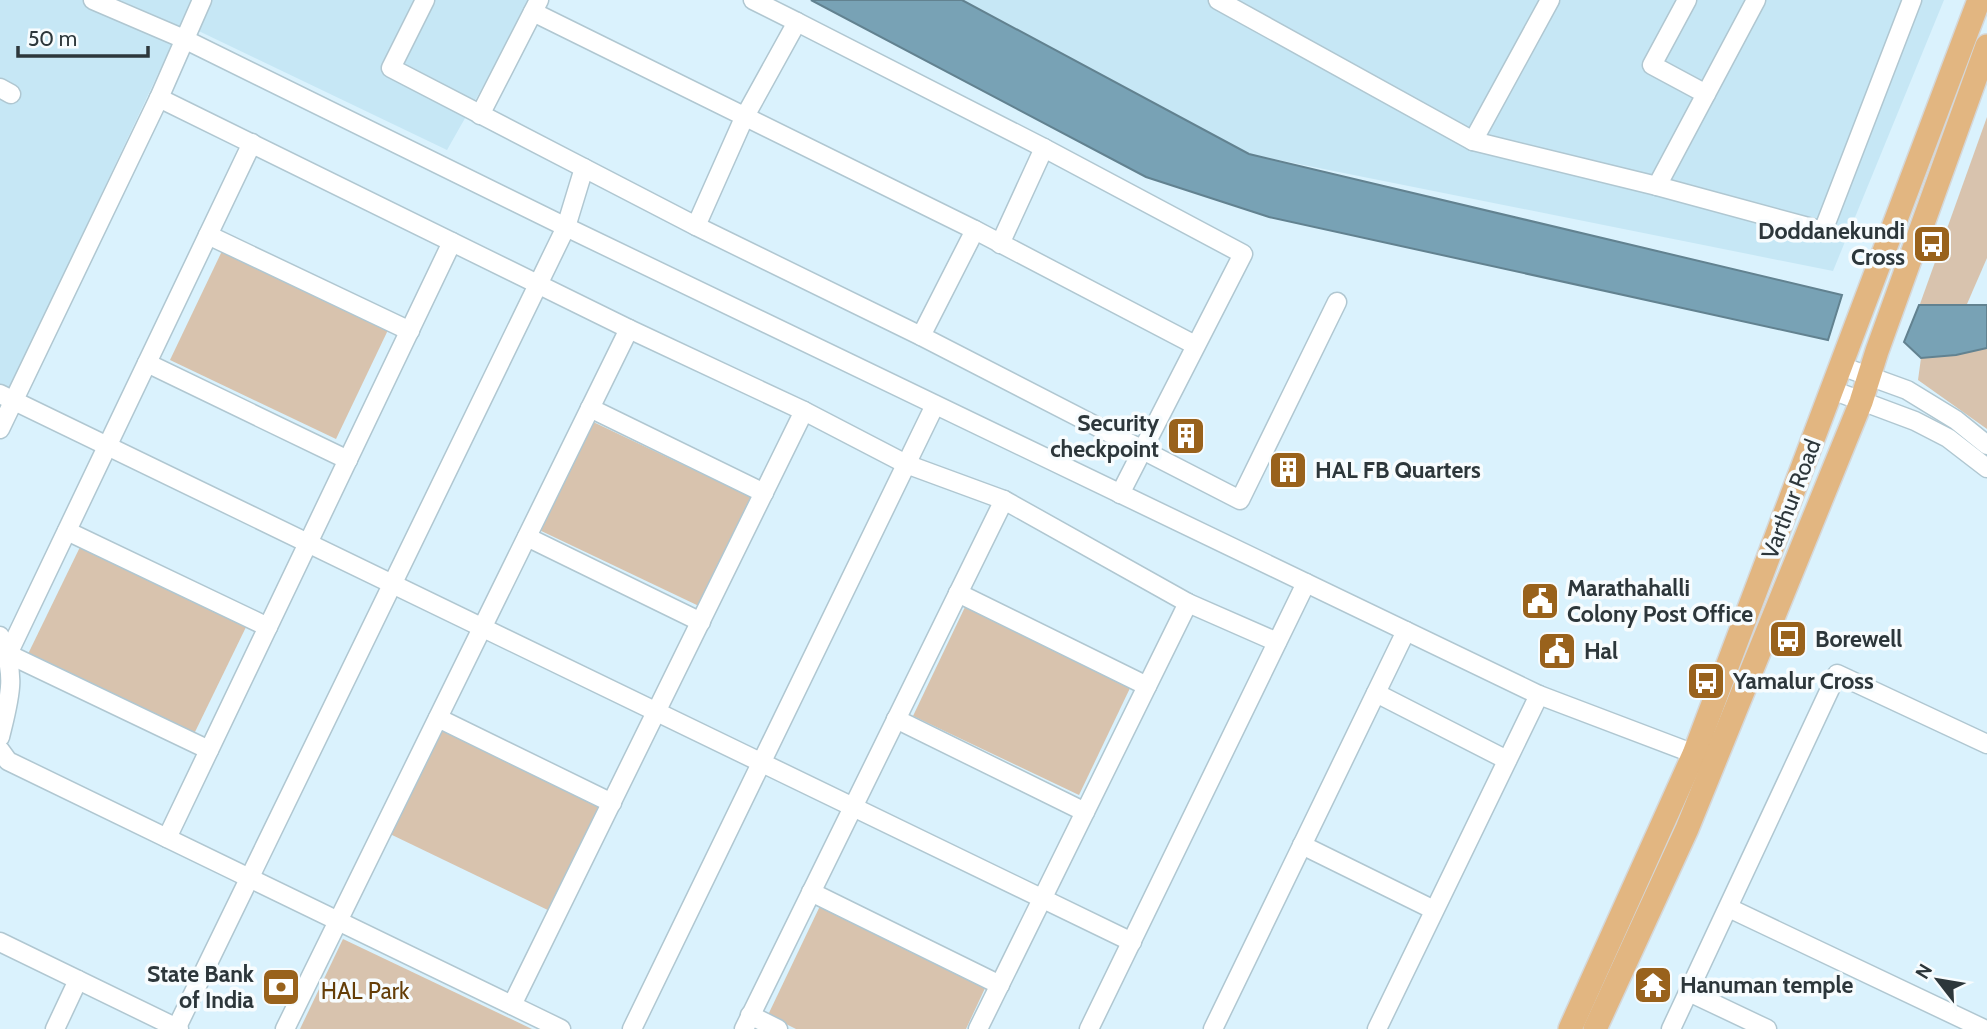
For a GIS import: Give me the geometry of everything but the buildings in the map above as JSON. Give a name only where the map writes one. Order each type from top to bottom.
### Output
[{"type":"main road","name":"Varthur Road","points":[[1595,1029],[1687,829],[1705,758],[1840,366],[1979,0]]},
{"type":"main road","name":"Varthur Road","points":[[1570,1029],[1666,821],[1705,758],[1861,402],[1987,46]]},
{"type":"street","points":[[93,0],[184,39],[935,405],[1539,695],[1705,758]]},
{"type":"street","points":[[0,429],[7,397],[159,98],[202,0]]},
{"type":"street","points":[[425,0],[391,68],[696,226],[921,336],[1240,500],[1337,302]]},
{"type":"street","points":[[753,0],[1044,148],[1243,254],[1120,494]]},
{"type":"street","points":[[1219,0],[1473,141],[1657,186],[1823,231],[1912,0]]},
{"type":"street","points":[[1473,141],[1550,0]]},
{"type":"street","points":[[1687,0],[1652,65],[1706,94]]},
{"type":"street","points":[[1657,186],[1756,0]]},
{"type":"street","points":[[480,115],[536,6],[744,118],[975,230],[1195,345]]},
{"type":"street","points":[[696,226],[744,118],[797,22]]},
{"type":"street","points":[[159,98],[629,329],[804,411],[906,464],[1004,500],[1188,603],[1277,642]]},
{"type":"street","points":[[8,654],[252,143]]},
{"type":"street","points":[[1000,244],[1044,148]]},
{"type":"street","points":[[0,942],[177,1029],[566,226],[584,168]]},
{"type":"street","points":[[921,336],[975,230]]},
{"type":"street","points":[[208,235],[410,331]]},
{"type":"street","points":[[167,838],[452,242]]},
{"type":"street","points":[[285,1029],[629,329]]},
{"type":"street","points":[[147,363],[348,460]]},
{"type":"street","points":[[1840,366],[1907,390],[1956,420],[1987,445]]},
{"type":"street","points":[[1832,390],[1915,421],[1948,438],[1987,468]]},
{"type":"street","points":[[7,397],[1132,942]]},
{"type":"street","points":[[632,1029],[935,405]]},
{"type":"street","points":[[590,408],[764,493]]},
{"type":"street","points":[[512,1005],[804,411]]},
{"type":"street","points":[[778,1029],[747,1022],[1004,500]]},
{"type":"street","points":[[66,531],[268,627]]},
{"type":"street","points":[[527,537],[701,622]]},
{"type":"street","points":[[1089,1029],[1306,583]]},
{"type":"street","points":[[958,593],[1147,686]]},
{"type":"street","points":[[978,1029],[1188,603]]},
{"type":"street","points":[[1213,1029],[1406,631]]},
{"type":"street","points":[[0,636],[12,673],[0,737]]},
{"type":"street","points":[[8,654],[209,750]]},
{"type":"street","points":[[1671,1029],[1837,674],[1987,744]]},
{"type":"street","points":[[1376,693],[1507,760]]},
{"type":"street","points":[[1377,1029],[1539,695]]},
{"type":"street","points":[[438,718],[612,803]]},
{"type":"street","points":[[896,719],[1085,812]]},
{"type":"street","points":[[0,750],[8,761],[561,1029]]},
{"type":"street","points":[[1302,845],[1434,910]]},
{"type":"street","points":[[811,892],[1000,985]]},
{"type":"street","points":[[1729,908],[1984,1029]]},
{"type":"street","points":[[55,1029],[78,981]]},
{"type":"street","points":[[1689,992],[1767,1029]]},
{"type":"shaded area","points":[[0,0],[532,0],[447,150],[182,23],[0,409]]},
{"type":"shaded area","points":[[811,0],[962,0],[1249,154],[1842,295],[1828,340],[1269,217],[1146,177]]},
{"type":"shaded area","points":[[962,0],[1944,0],[1833,271],[1249,154]]},
{"type":"shaded area","points":[[1919,305],[1987,305],[1987,348],[1956,355],[1921,358],[1904,342]]},
{"type":"green space","points":[[1987,117],[1987,258],[1967,304],[1920,304]]},
{"type":"green space","points":[[222,251],[388,330],[336,439],[170,360]]},
{"type":"green space","points":[[1987,348],[1987,429],[1918,380],[1921,358],[1956,355]]},
{"type":"green space","points":[[587,419],[753,498],[701,607],[535,528]]},
{"type":"green space","points":[[81,545],[247,625],[194,734],[28,654]]},
{"type":"green space","points":[[965,607],[1131,686],[1079,795],[913,716]]},
{"type":"green space","points":[[442,725],[608,805],[556,914],[390,834]]},
{"type":"green space","points":[[820,906],[986,986],[966,1029],[796,1029],[768,1015]]},
{"type":"green space","name":"HAL Park","points":[[343,939],[532,1029],[300,1029]]},
{"type":"place","name":"Doddanekundi Cross","points":[[1932,244]]},
{"type":"place","name":"Security checkpoint","points":[[1186,436]]},
{"type":"place","name":"HAL FB Quarters","points":[[1288,470]]},
{"type":"place","name":"Marathahalli Colony Post Office","points":[[1540,601]]},
{"type":"place","name":"Borewell","points":[[1788,639]]},
{"type":"place","name":"Hal","points":[[1557,651]]},
{"type":"place","name":"Yamalur Cross","points":[[1706,681]]},
{"type":"place","name":"Hanuman temple","points":[[1653,985]]},
{"type":"place","name":"State Bank of India","points":[[281,987]]}]
